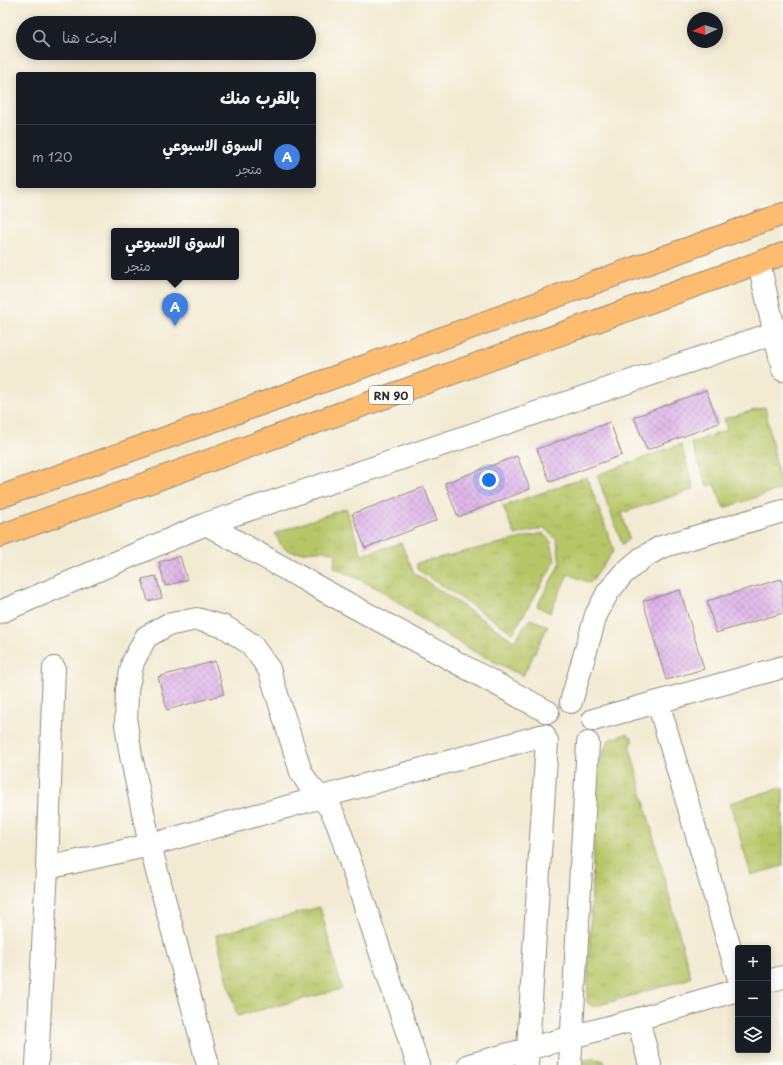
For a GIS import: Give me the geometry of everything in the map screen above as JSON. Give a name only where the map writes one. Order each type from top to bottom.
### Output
[{"type":"highway","points":[[0,497],[262,404],[783,214]]},
{"type":"highway","name":"RN 90","points":[[0,536],[783,254]]},
{"type":"lane","points":[[759,263],[779,332],[783,370]]},
{"type":"lane","points":[[0,612],[206,524],[779,332]]},
{"type":"lane","points":[[571,702],[596,615],[608,592],[623,574],[642,558],[661,547],[783,511]]},
{"type":"lane","points":[[206,524],[323,590],[548,712]]},
{"type":"lane","points":[[208,1065],[150,845],[131,756],[126,724],[127,690],[133,662],[146,637],[167,625],[196,619],[225,627],[251,644],[270,669],[301,772],[309,785],[331,809],[338,825],[418,1065]]},
{"type":"lane","points":[[593,720],[783,667]]},
{"type":"lane","points":[[37,1065],[47,868],[54,668]]},
{"type":"lane","points":[[528,1057],[545,738],[544,723],[548,712],[558,704],[571,702],[584,708],[593,720],[594,728],[592,736],[581,750],[572,753],[562,752],[553,748],[545,738]]},
{"type":"lane","points":[[658,702],[735,966]]},
{"type":"lane","points":[[47,868],[150,845],[545,738]]},
{"type":"lane","points":[[570,1065],[588,743]]},
{"type":"lane","points":[[771,980],[783,977]]},
{"type":"lane","points":[[469,1065],[528,1057],[572,1037],[735,991]]},
{"type":"lane","points":[[638,1019],[650,1065]]},
{"type":"green space","points":[[765,407],[781,489],[724,508],[714,484],[707,486],[691,443],[727,430],[724,419]]},
{"type":"green space","points":[[681,444],[694,489],[622,513],[629,539],[622,544],[597,475]]},
{"type":"green space","points":[[587,477],[614,550],[590,583],[568,574],[550,613],[537,606],[560,564],[557,540],[544,528],[515,535],[503,506]]},
{"type":"green space","points":[[346,508],[362,555],[401,543],[414,573],[514,641],[530,619],[548,626],[523,676],[473,651],[436,629],[379,589],[334,567],[335,553],[326,551],[293,552],[286,549],[280,543],[275,533]]},
{"type":"green space","points":[[543,533],[551,542],[555,561],[513,633],[417,569],[417,563]]},
{"type":"green space","points":[[626,734],[632,737],[630,748],[691,978],[593,1007],[587,1002],[597,767],[609,740]]},
{"type":"green space","points":[[783,787],[783,866],[751,875],[730,803]]},
{"type":"green space","points":[[320,907],[342,989],[237,1016],[216,935]]},
{"type":"green space","points":[[594,1058],[604,1061],[605,1065],[583,1065],[585,1060]]},
{"type":"building","points":[[706,390],[719,423],[647,450],[634,417]]},
{"type":"building","points":[[610,422],[622,455],[550,482],[537,449]]},
{"type":"building","points":[[517,456],[530,489],[458,517],[445,483]]},
{"type":"building","points":[[424,487],[437,520],[365,548],[352,514]]},
{"type":"building","points":[[180,556],[187,580],[165,586],[159,562]]},
{"type":"building","points":[[156,576],[162,598],[148,601],[142,579]]},
{"type":"building","points":[[781,579],[783,586],[783,613],[716,633],[707,601]]},
{"type":"building","points":[[680,590],[704,669],[666,680],[643,601]]},
{"type":"building","points":[[215,661],[224,694],[167,710],[158,677]]},
{"type":"place","name":"السوق الاسبوعي","points":[[175,326]]}]
